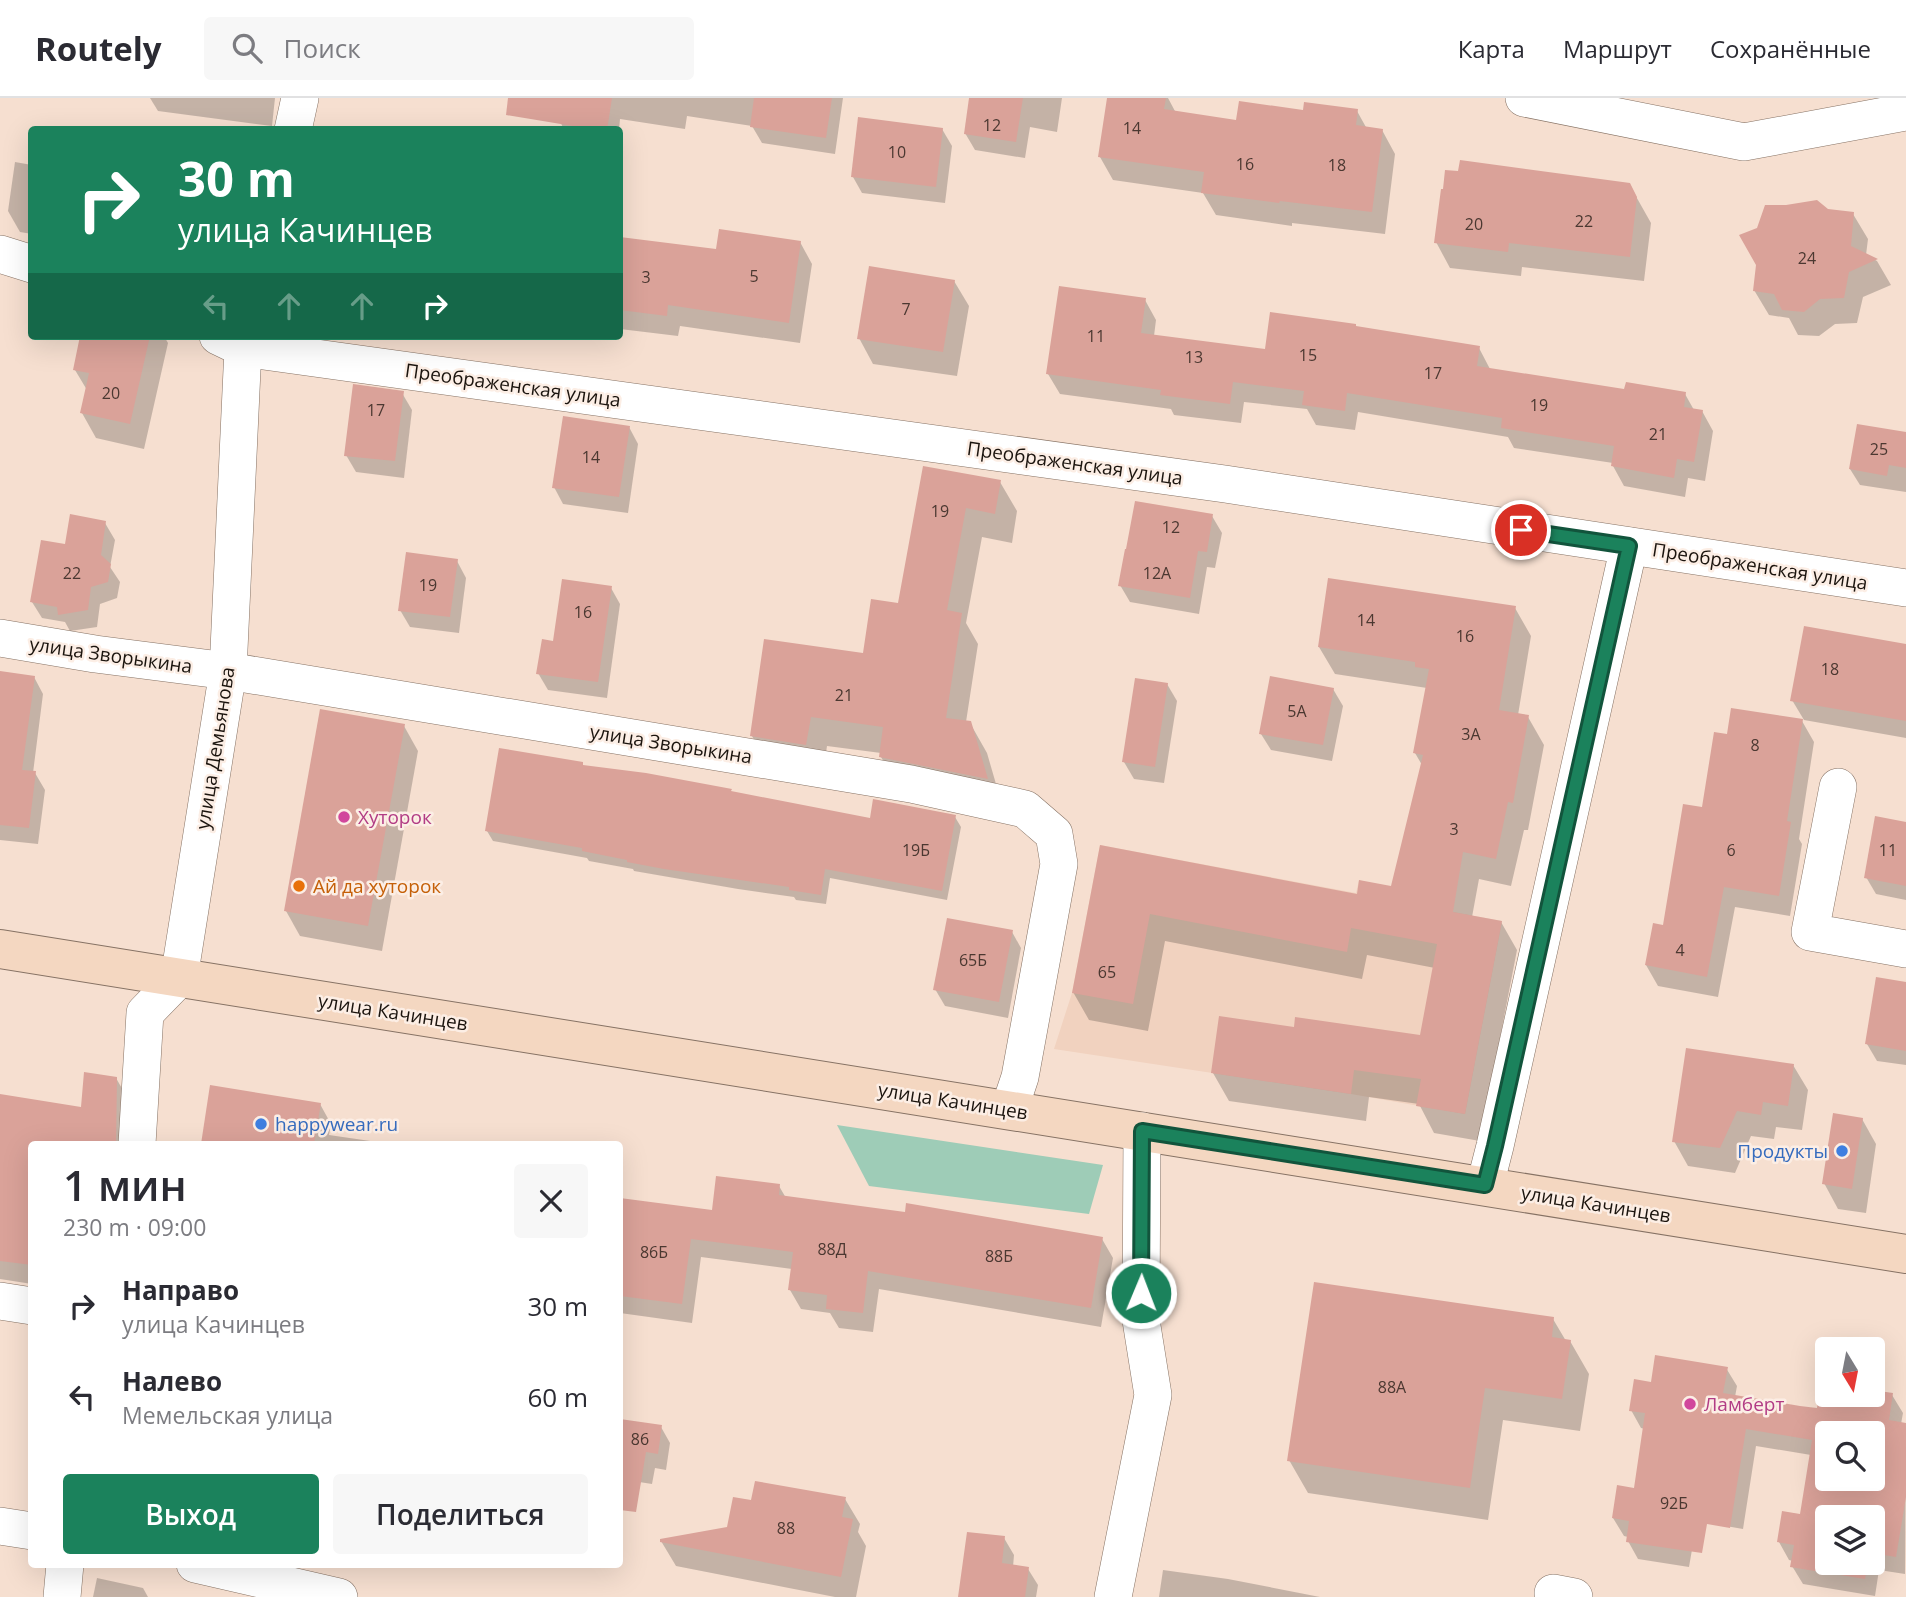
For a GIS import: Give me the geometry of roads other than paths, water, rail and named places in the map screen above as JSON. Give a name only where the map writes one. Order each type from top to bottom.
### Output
[{"type":"main road","name":"улица Качинцев","points":[[0,949],[1906,1254]]},
{"type":"street","points":[[294,126],[300,98]]},
{"type":"street","points":[[1524,98],[1744,142],[1906,112]]},
{"type":"street","points":[[0,254],[28,263]]},
{"type":"street","name":"Преображенская улица","points":[[235,340],[1225,484],[1906,588]]},
{"type":"street","name":"улица Демьянова","points":[[179,978],[228,671],[235,340]]},
{"type":"street","points":[[1485,1185],[1629,546]]},
{"type":"street","name":"улица Зворыкина","points":[[0,638],[95,654],[228,671],[911,784],[1024,810],[1054,834],[1059,864],[1020,1077],[1010,1110]]},
{"type":"street","points":[[1838,787],[1810,932],[1906,949]]},
{"type":"street","points":[[137,1141],[145,1013],[179,978]]},
{"type":"street","points":[[1113,1597],[1153,1395],[1140,1320],[1142,1131]]},
{"type":"street","points":[[0,1301],[28,1305]]},
{"type":"street","points":[[0,1526],[28,1530]]},
{"type":"street","points":[[62,1597],[65,1568]]},
{"type":"street","points":[[212,1568],[339,1597]]},
{"type":"place","name":"Хуторок","points":[[344,817]]},
{"type":"place","name":"Ай да хуторок","points":[[299,886]]},
{"type":"place","name":"happywear.ru","points":[[261,1124]]},
{"type":"place","name":"Продукты","points":[[1842,1151]]},
{"type":"place","name":"Ламберт","points":[[1690,1404]]}]
